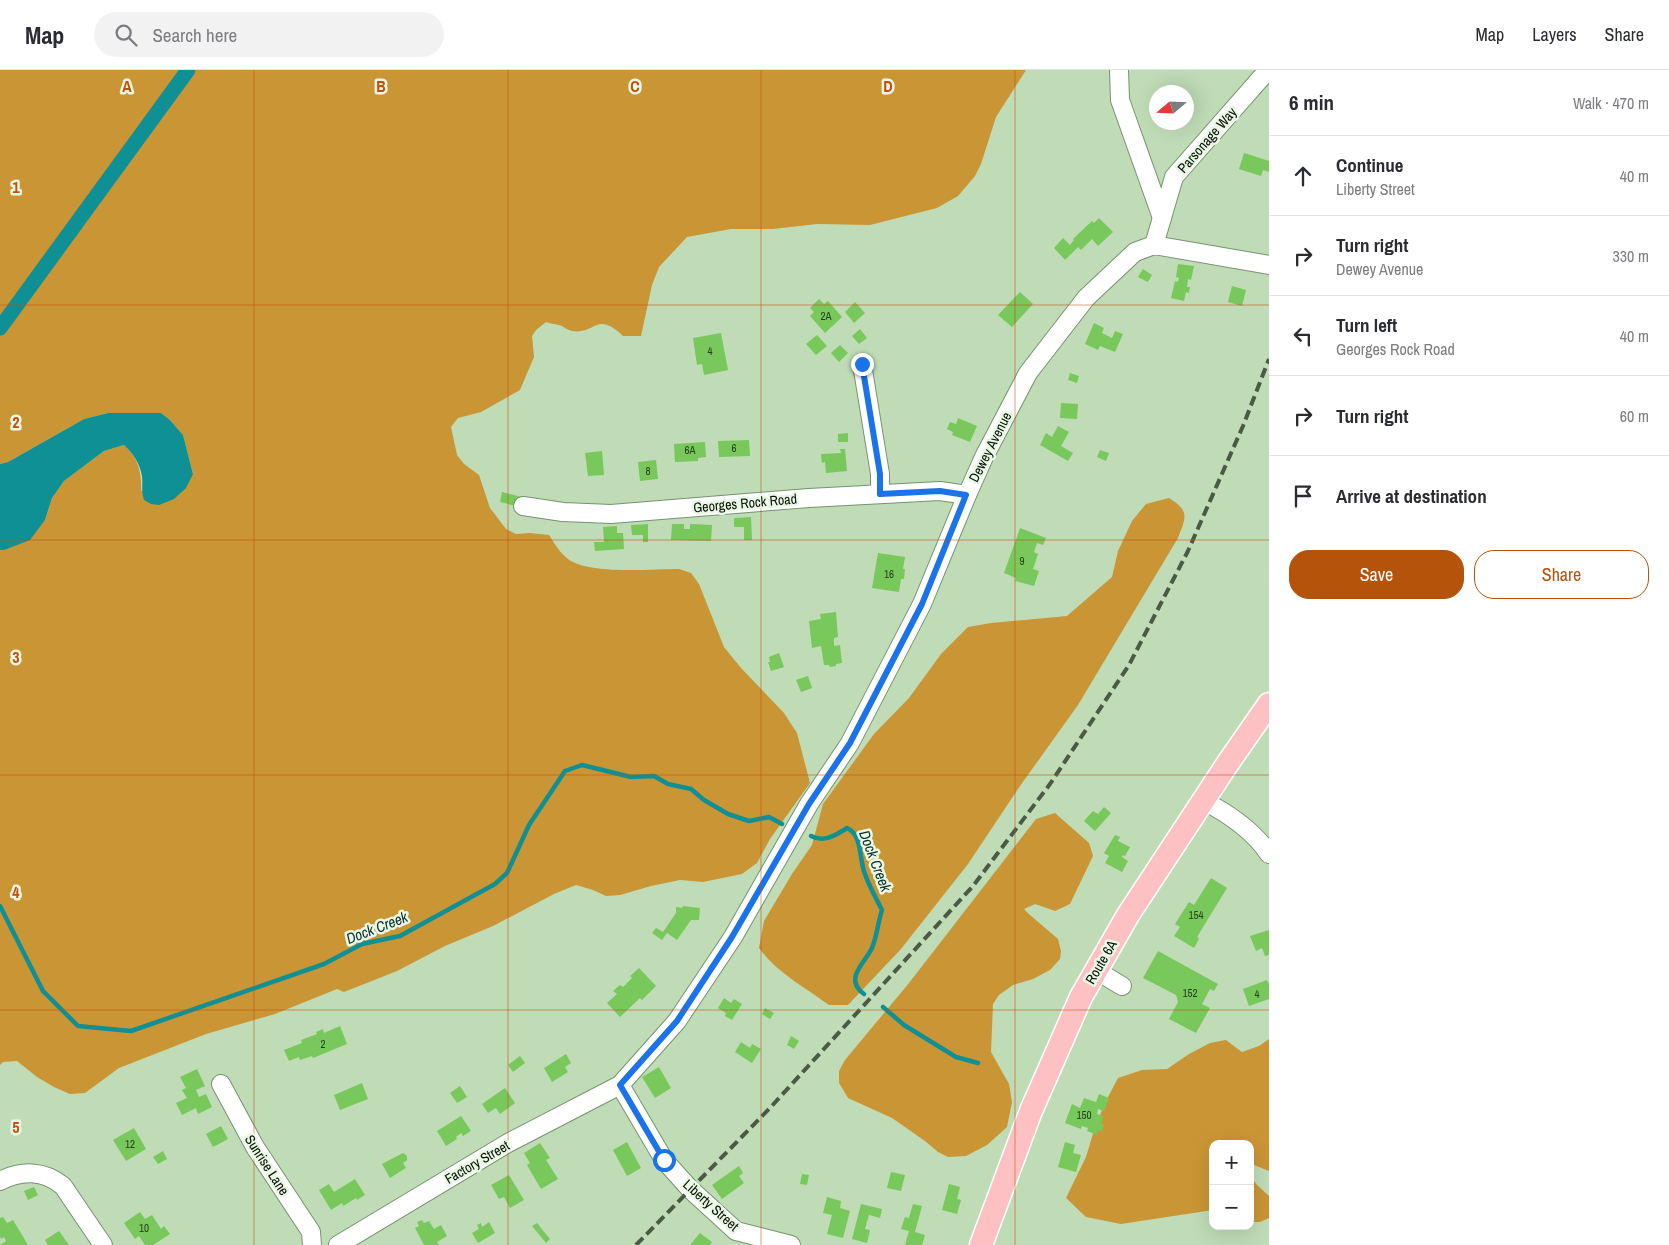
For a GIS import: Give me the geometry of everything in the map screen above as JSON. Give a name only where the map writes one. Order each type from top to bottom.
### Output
[{"type":"main road","name":"Route 6A","points":[[981,1245],[1031,1111],[1081,997],[1128,915],[1269,704]]},
{"type":"street","points":[[1119,70],[1120,100],[1162,218]]},
{"type":"street","name":"Parsonage Way","points":[[1154,245],[1174,177],[1268,70]]},
{"type":"street","points":[[1154,245],[1269,265]]},
{"type":"street","name":"Dewey Avenue","points":[[620,1085],[677,1021],[732,937],[809,804],[850,743],[922,604],[966,495],[1028,372],[1086,298],[1135,252],[1154,245]]},
{"type":"street","points":[[862,364],[880,474],[880,494]]},
{"type":"street","name":"Georges Rock Road","points":[[523,506],[563,512],[611,514],[803,498],[940,491],[966,495]]},
{"type":"street","points":[[1204,801],[1247,829],[1258,839],[1269,854]]},
{"type":"street","points":[[1097,971],[1122,986]]},
{"type":"street","name":"Sunrise Lane","points":[[221,1084],[255,1147],[311,1232],[312,1245]]},
{"type":"street","name":"Factory Street","points":[[338,1245],[508,1144],[620,1085]]},
{"type":"street","name":"Liberty Street","points":[[620,1085],[664,1160],[690,1189],[736,1231],[791,1245]]},
{"type":"street","points":[[0,1180],[9,1176],[28,1173],[49,1176],[62,1186],[103,1245]]},
{"type":"shaded area","points":[[0,70],[1026,70],[996,117],[981,164],[975,176],[958,196],[937,208],[870,225],[817,224],[773,229],[731,229],[687,237],[659,267],[652,285],[641,336],[623,336],[614,328],[601,324],[586,330],[572,331],[560,325],[546,322],[532,336],[534,357],[520,390],[481,412],[458,418],[451,427],[457,455],[464,464],[479,475],[490,508],[506,529],[516,534],[549,535],[562,554],[578,564],[621,570],[679,569],[691,573],[699,584],[724,647],[741,668],[784,713],[797,733],[810,783],[770,839],[757,863],[742,874],[703,882],[680,880],[620,895],[606,896],[576,885],[554,894],[493,926],[445,946],[397,971],[344,992],[337,989],[275,1014],[206,1034],[119,1068],[85,1093],[70,1094],[54,1087],[37,1077],[17,1061],[3,1062],[0,1065],[0,550],[4,550],[45,520],[52,498],[64,481],[104,451],[124,445],[129,450],[138,466],[141,478],[141,491],[193,474],[183,435],[161,413],[108,413],[84,419],[8,462],[0,464]]},
{"type":"shaded area","points":[[1169,498],[1180,507],[1184,515],[1183,525],[1178,538],[1078,705],[1020,786],[968,864],[901,949],[848,1005],[829,1005],[781,971],[759,948],[764,921],[812,845],[823,804],[874,734],[909,698],[941,654],[968,627],[1067,616],[1112,577],[1118,551],[1132,521],[1146,504]]},
{"type":"shaded area","points":[[1055,813],[1089,843],[1093,856],[1070,904],[1055,911],[1035,904],[1024,909],[1058,939],[1061,951],[1060,959],[1050,970],[1033,979],[1013,985],[999,995],[993,1004],[991,1052],[1009,1084],[1012,1102],[1007,1127],[987,1145],[966,1156],[948,1157],[938,1152],[892,1118],[848,1098],[839,1083],[839,1071],[845,1060],[909,983],[1036,819]]},
{"type":"shaded area","points":[[1269,1039],[1269,1171],[1254,1165],[1254,1140],[1209,1140],[1209,1211],[1121,1224],[1086,1217],[1066,1198],[1086,1157],[1095,1127],[1118,1078],[1142,1070],[1167,1069],[1210,1043],[1226,1040],[1242,1052],[1259,1046]]},
{"type":"shaded area","points":[[1254,1181],[1269,1196],[1269,1218],[1260,1222],[1254,1222]]},
{"type":"water","points":[[108,413],[161,413],[170,420],[183,435],[193,474],[186,488],[174,499],[159,505],[151,504],[144,500],[141,472],[138,463],[124,445],[104,451],[64,481],[52,498],[45,520],[30,540],[0,550],[0,464],[8,462],[84,419]]},
{"type":"building","points":[[1244,153],[1269,161],[1269,172],[1263,170],[1261,176],[1239,169]]},
{"type":"building","points":[[1099,218],[1113,232],[1098,246],[1092,239],[1081,250],[1078,247],[1065,260],[1054,248],[1063,238],[1070,245],[1073,239],[1092,221],[1094,223]]},
{"type":"building","points":[[1178,264],[1194,266],[1191,280],[1188,279],[1187,287],[1190,287],[1189,293],[1186,292],[1184,301],[1171,298],[1175,281],[1178,282],[1179,278],[1176,277]]},
{"type":"building","points":[[1143,269],[1152,275],[1148,282],[1138,277]]},
{"type":"building","points":[[1232,286],[1246,290],[1242,306],[1228,302]]},
{"type":"building","points":[[1020,292],[1033,304],[1012,327],[998,315]]},
{"type":"building","points":[[819,299],[824,304],[828,301],[842,317],[825,333],[810,316],[814,312],[810,308]]},
{"type":"building","points":[[855,302],[865,313],[854,323],[845,312]]},
{"type":"building","points":[[1094,323],[1104,328],[1102,333],[1112,338],[1115,331],[1123,334],[1115,352],[1100,346],[1098,350],[1085,344]]},
{"type":"building","points":[[860,329],[867,338],[859,344],[852,336]]},
{"type":"building","points":[[721,333],[728,370],[704,375],[702,364],[697,365],[693,338]]},
{"type":"building","points":[[817,335],[827,346],[816,355],[806,344]]},
{"type":"building","points":[[840,345],[848,353],[839,362],[831,353]]},
{"type":"building","points":[[1070,373],[1079,376],[1077,383],[1068,380]]},
{"type":"building","points":[[1061,403],[1078,404],[1077,419],[1060,418]]},
{"type":"building","points":[[958,418],[977,426],[970,442],[952,435],[953,432],[947,429],[950,422],[956,424]]},
{"type":"building","points":[[1058,426],[1069,432],[1061,446],[1073,453],[1068,461],[1040,445],[1046,433],[1052,437]]},
{"type":"building","points":[[848,433],[848,442],[838,442],[838,434]]},
{"type":"building","points":[[749,440],[750,456],[719,457],[718,441]]},
{"type":"building","points":[[705,442],[706,457],[698,458],[698,461],[675,462],[674,444]]},
{"type":"building","points":[[840,449],[845,449],[847,471],[826,473],[825,462],[822,463],[821,454],[841,453]]},
{"type":"building","points":[[1100,450],[1109,453],[1106,461],[1097,457]]},
{"type":"building","points":[[602,451],[604,475],[588,476],[585,453]]},
{"type":"building","points":[[656,460],[658,479],[640,481],[638,462]]},
{"type":"building","points":[[502,492],[522,497],[520,507],[500,502]]},
{"type":"building","points":[[751,517],[752,540],[744,540],[744,527],[734,527],[734,518]]},
{"type":"building","points":[[648,524],[648,542],[643,542],[643,535],[632,535],[631,525]]},
{"type":"building","points":[[672,524],[684,524],[684,529],[690,529],[690,524],[712,525],[711,541],[671,540]]},
{"type":"building","points":[[617,526],[617,533],[623,533],[624,549],[595,551],[594,542],[604,542],[603,527]]},
{"type":"building","points":[[1020,528],[1046,538],[1043,545],[1037,543],[1034,552],[1038,554],[1033,569],[1039,571],[1034,586],[1015,581],[1016,578],[1004,573]]},
{"type":"building","points":[[878,553],[905,557],[904,579],[901,579],[899,592],[872,588]]},
{"type":"building","points":[[836,612],[838,637],[834,638],[834,646],[840,645],[842,663],[830,667],[829,665],[824,665],[821,646],[812,648],[809,621],[821,619],[820,614]]},
{"type":"building","points":[[779,653],[784,667],[771,671],[768,662],[770,662],[769,657]]},
{"type":"building","points":[[808,676],[812,688],[801,692],[796,680]]},
{"type":"building","points":[[1104,807],[1111,813],[1095,831],[1084,821],[1093,811],[1098,814]]},
{"type":"building","points":[[1115,835],[1120,837],[1118,841],[1130,847],[1125,856],[1123,855],[1122,857],[1128,861],[1122,872],[1105,863],[1109,856],[1104,853]]},
{"type":"building","points":[[1211,878],[1227,888],[1197,937],[1199,939],[1194,948],[1174,936],[1180,927],[1175,924],[1189,902],[1194,905]]},
{"type":"building","points":[[683,906],[700,908],[699,920],[691,920],[677,940],[667,933],[662,940],[652,933],[656,928],[663,932],[676,913],[676,907],[682,908]]},
{"type":"building","points":[[1269,930],[1269,955],[1265,956],[1262,948],[1256,951],[1250,936]]},
{"type":"building","points":[[1158,951],[1218,984],[1214,991],[1210,989],[1202,1004],[1210,1008],[1196,1033],[1169,1019],[1178,1002],[1176,995],[1143,978]]},
{"type":"building","points":[[639,968],[656,986],[620,1017],[607,1003],[617,994],[613,991],[620,985],[623,987],[632,978],[630,976]]},
{"type":"building","points":[[1267,980],[1269,984],[1269,999],[1249,1006],[1243,989]]},
{"type":"building","points":[[724,998],[731,1003],[734,999],[742,1004],[732,1020],[725,1016],[726,1013],[718,1008]]},
{"type":"building","points":[[765,1008],[774,1013],[770,1019],[762,1014]]},
{"type":"building","points":[[340,1026],[347,1044],[313,1058],[312,1056],[300,1060],[299,1057],[289,1061],[284,1050],[302,1043],[301,1040],[317,1034],[316,1032],[323,1029],[324,1033]]},
{"type":"building","points":[[791,1036],[799,1041],[794,1049],[787,1045]]},
{"type":"building","points":[[741,1042],[750,1048],[752,1044],[761,1049],[752,1063],[735,1052]]},
{"type":"building","points":[[566,1054],[571,1063],[565,1067],[568,1072],[552,1082],[544,1068]]},
{"type":"building","points":[[520,1056],[525,1063],[513,1072],[508,1065]]},
{"type":"building","points":[[659,1067],[671,1088],[655,1098],[642,1077]]},
{"type":"building","points":[[197,1069],[205,1086],[196,1090],[199,1097],[206,1094],[212,1107],[198,1114],[196,1108],[182,1115],[176,1103],[187,1098],[182,1090],[186,1088],[180,1077]]},
{"type":"building","points":[[362,1083],[368,1099],[340,1110],[334,1095]]},
{"type":"building","points":[[460,1086],[467,1097],[457,1103],[450,1093]]},
{"type":"building","points":[[505,1088],[515,1103],[500,1114],[496,1108],[488,1113],[482,1104]]},
{"type":"building","points":[[1099,1094],[1109,1098],[1104,1111],[1098,1109],[1097,1114],[1103,1116],[1101,1124],[1104,1125],[1101,1132],[1098,1130],[1097,1135],[1087,1131],[1088,1128],[1082,1126],[1081,1129],[1065,1123],[1072,1104],[1080,1108],[1084,1098],[1096,1102]]},
{"type":"building","points":[[461,1116],[471,1131],[463,1136],[461,1133],[456,1137],[457,1139],[446,1146],[437,1131]]},
{"type":"building","points":[[221,1126],[228,1139],[213,1147],[206,1134]]},
{"type":"building","points":[[134,1128],[146,1149],[126,1161],[113,1140]]},
{"type":"building","points":[[627,1142],[641,1168],[627,1176],[613,1150]]},
{"type":"building","points":[[1065,1142],[1075,1145],[1073,1153],[1081,1155],[1076,1172],[1058,1167]]},
{"type":"building","points":[[540,1143],[550,1158],[546,1160],[558,1179],[541,1189],[527,1165],[530,1163],[524,1153]]},
{"type":"building","points":[[163,1151],[167,1159],[158,1164],[153,1157]]},
{"type":"building","points":[[403,1153],[407,1156],[407,1160],[403,1163],[406,1168],[390,1178],[382,1164]]},
{"type":"building","points":[[739,1166],[743,1173],[739,1176],[744,1183],[722,1199],[712,1185]]},
{"type":"building","points":[[891,1172],[905,1175],[901,1191],[887,1188]]},
{"type":"building","points":[[802,1174],[809,1175],[807,1185],[800,1184]]},
{"type":"building","points":[[509,1175],[524,1200],[510,1208],[504,1197],[499,1199],[491,1185]]},
{"type":"building","points":[[355,1179],[365,1195],[343,1206],[342,1203],[331,1210],[319,1190],[329,1184],[334,1192]]},
{"type":"building","points":[[949,1184],[960,1187],[957,1199],[961,1200],[957,1214],[942,1210]]},
{"type":"building","points":[[34,1187],[38,1195],[28,1200],[24,1191]]},
{"type":"building","points":[[827,1197],[841,1201],[840,1208],[850,1211],[843,1238],[827,1234],[832,1215],[823,1213]]},
{"type":"building","points":[[861,1204],[882,1209],[880,1218],[869,1215],[865,1229],[870,1230],[867,1243],[852,1239]]},
{"type":"building","points":[[913,1204],[922,1206],[915,1232],[925,1235],[922,1245],[905,1245],[909,1231],[901,1229],[905,1217],[909,1218]]},
{"type":"building","points":[[140,1212],[145,1219],[152,1215],[161,1229],[164,1226],[170,1234],[153,1245],[145,1245],[139,1236],[135,1239],[124,1223]]},
{"type":"building","points":[[3,1217],[7,1223],[13,1220],[28,1245],[0,1245],[6,1241],[4,1237],[1,1239],[0,1236],[0,1218]]},
{"type":"building","points":[[422,1220],[424,1223],[429,1221],[434,1229],[441,1225],[447,1236],[437,1242],[439,1245],[424,1245],[415,1228],[419,1226],[417,1222]]},
{"type":"building","points":[[489,1222],[495,1233],[478,1243],[472,1233],[479,1229],[477,1225],[481,1223],[482,1227]]},
{"type":"building","points":[[537,1223],[550,1239],[546,1243],[532,1226]]},
{"type":"building","points":[[59,1231],[69,1245],[48,1245],[45,1240]]},
{"type":"building","points":[[700,1233],[712,1242],[710,1245],[690,1245]]},
{"type":"waterway","points":[[0,328],[188,70]]},
{"type":"waterway","name":"Dock Creek","points":[[0,906],[43,991],[78,1026],[131,1031],[324,964],[362,944],[400,936],[495,884],[507,873],[529,825],[565,771],[582,765],[631,777],[654,776],[668,784],[691,789],[704,800],[728,814],[749,821],[769,817],[782,824]]},
{"type":"waterway","name":"Dock Creek","points":[[811,836],[821,839],[847,828],[852,831],[858,842],[863,869],[882,910],[872,948],[855,977],[855,983],[864,994]]},
{"type":"waterway","name":"Dock Creek","points":[[883,1007],[904,1025],[956,1057],[978,1063]]},
{"type":"railway","points":[[636,1245],[769,1109],[973,886],[1050,784],[1129,665],[1188,551],[1243,426],[1269,359]]},
{"type":"route","points":[[664,1160],[620,1085],[677,1021],[720,958],[809,804],[850,743],[922,604],[966,495],[940,491],[880,494],[880,474],[862,364]]}]
